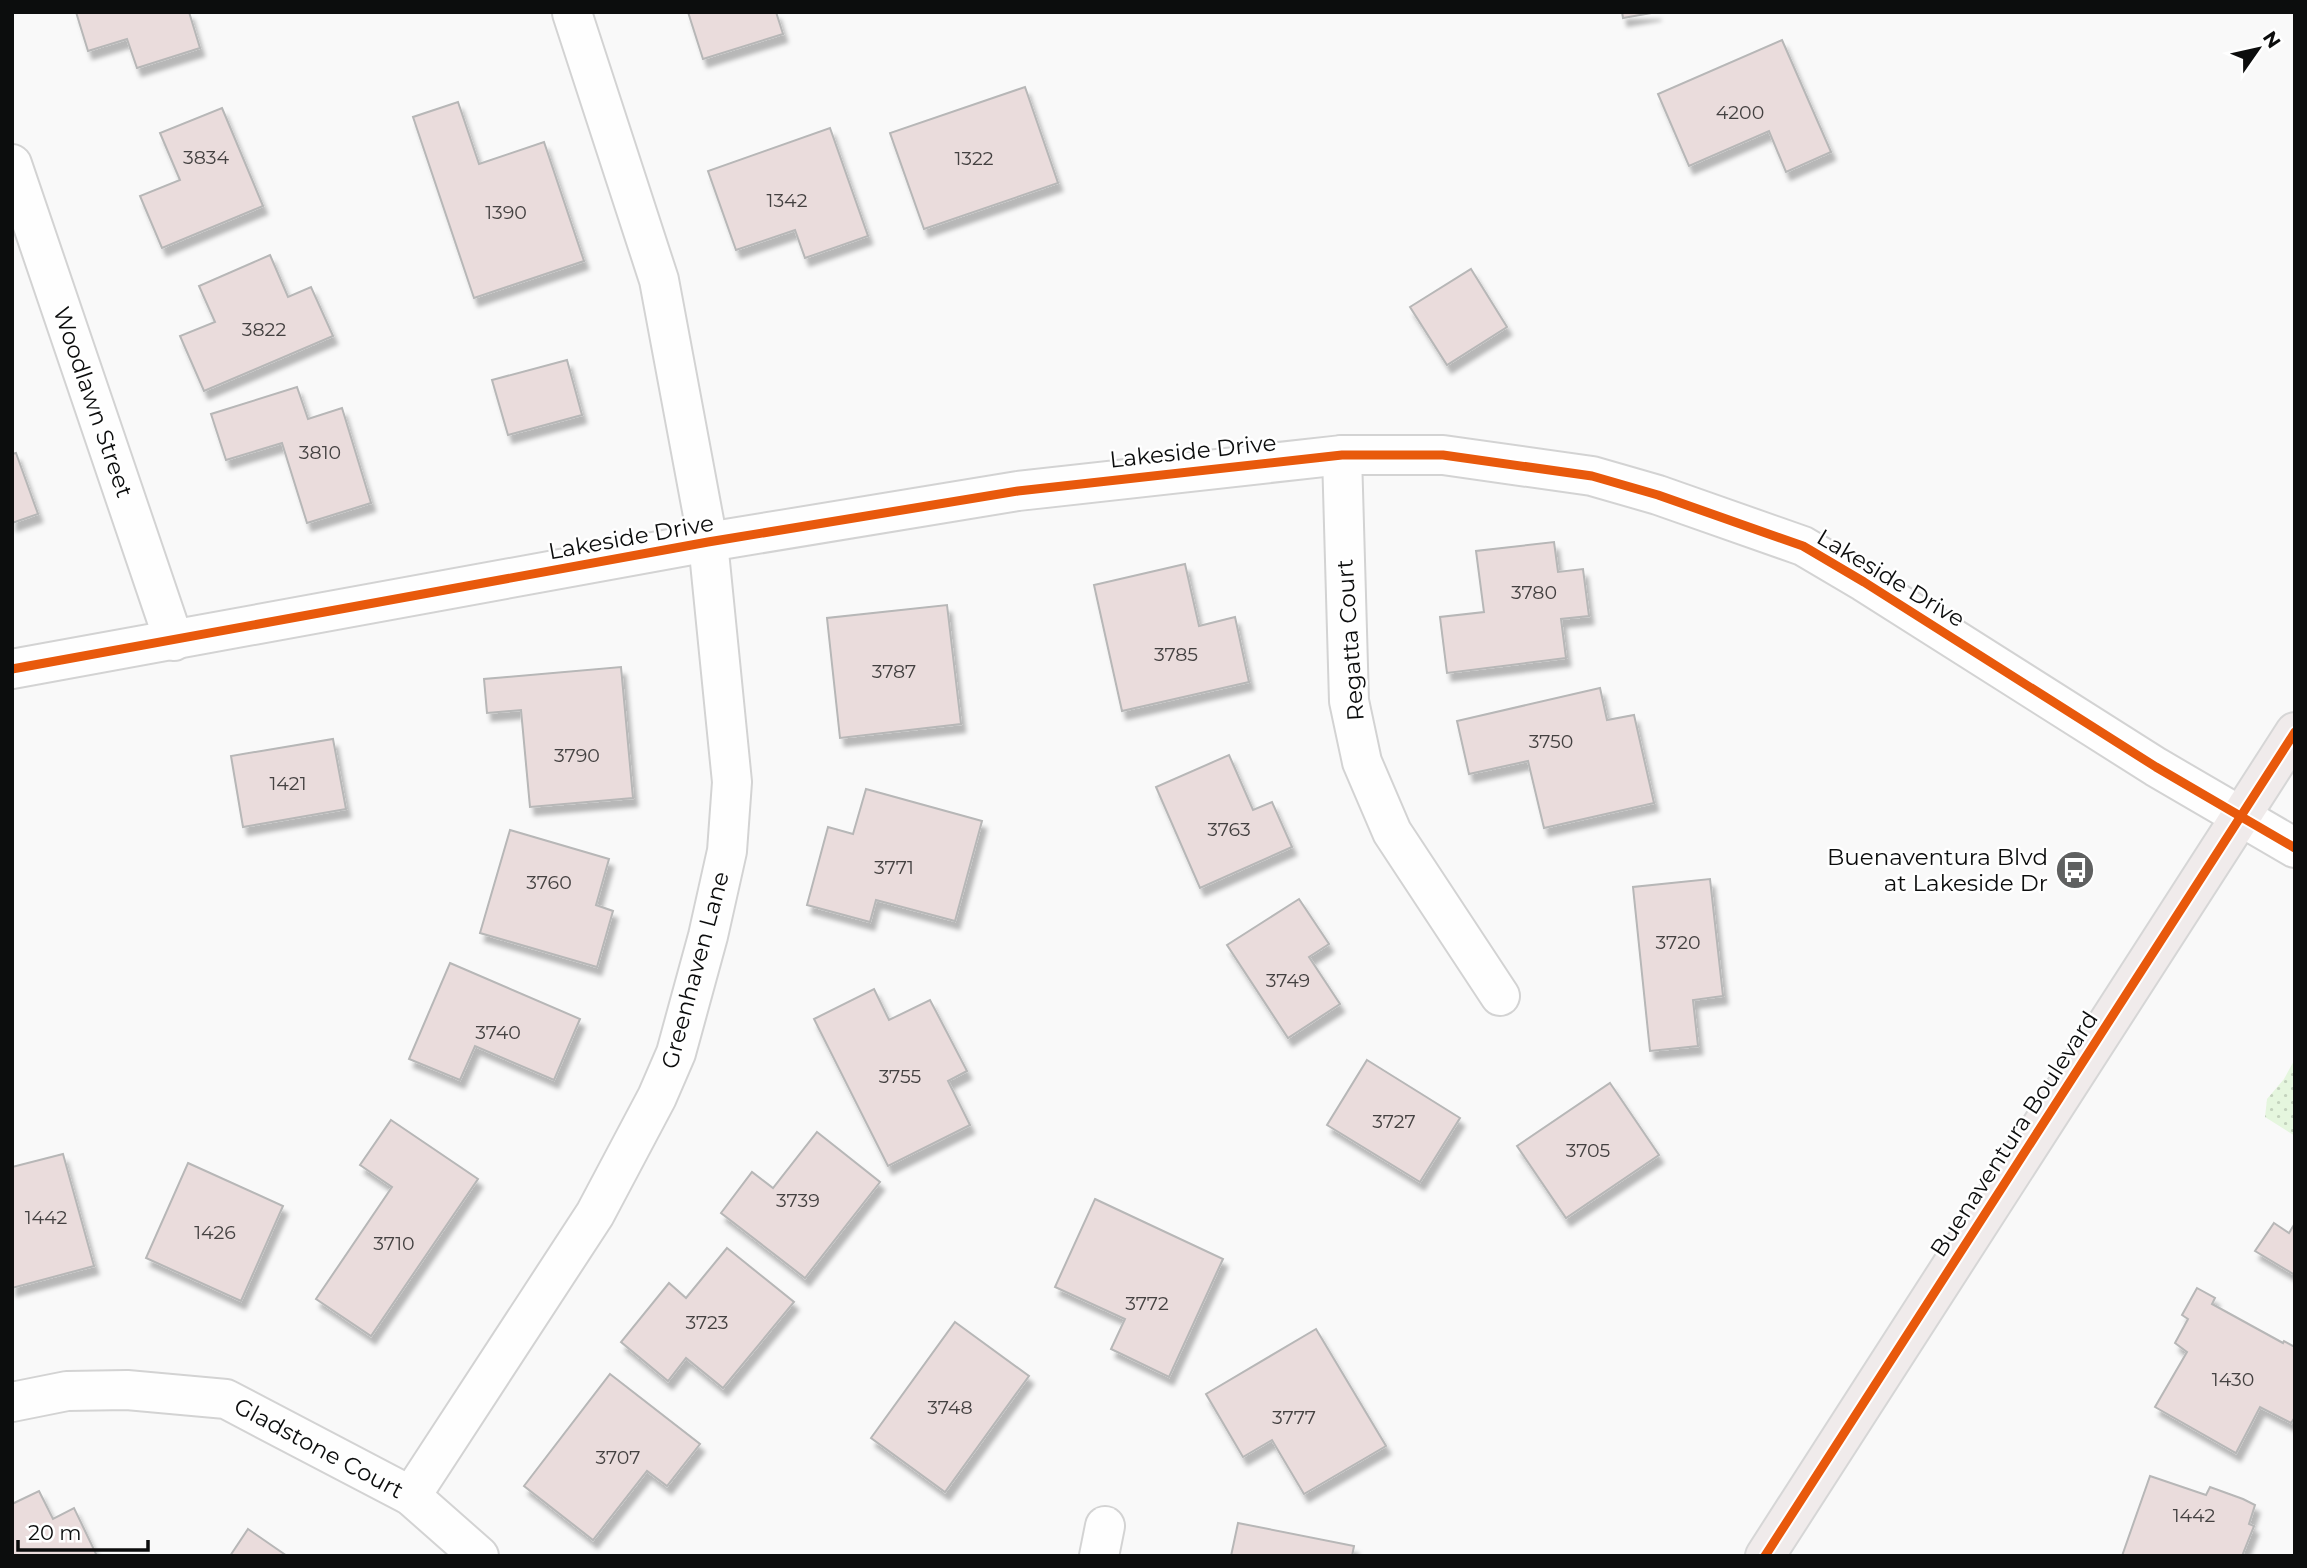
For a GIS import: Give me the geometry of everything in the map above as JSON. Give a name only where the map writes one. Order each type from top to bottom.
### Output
[{"type":"main road","name":"Buenaventura Boulevard","points":[[1765,1556],[2295,732]]},
{"type":"street","name":"Greenhaven Lane","points":[[411,1496],[595,1214],[627,1158],[676,1053],[708,936],[727,851],[732,782],[708,542],[659,280],[572,13]]},
{"type":"street","name":"Woodlawn Street","points":[[12,164],[174,641]]},
{"type":"street","name":"Lakeside Drive","points":[[12,670],[708,542],[1018,491],[1342,455],[1443,455],[1592,476],[1658,495],[1803,546],[2156,767],[2295,848]]},
{"type":"street","name":"Regatta Court","points":[[1342,455],[1349,701],[1362,762],[1392,832],[1500,996]]},
{"type":"street","name":"Gladstone Court","points":[[12,1402],[68,1391],[127,1390],[226,1399],[411,1496],[479,1556]]},
{"type":"green space","points":[[2295,1059],[2295,1136],[2265,1117],[2267,1099],[2284,1079]]},
{"type":"building","points":[[76,12],[189,12],[200,48],[137,68],[127,39],[88,51]]},
{"type":"building","points":[[688,12],[776,12],[783,34],[703,59]]},
{"type":"building","points":[[1622,12],[1657,12],[1623,18]]},
{"type":"building","points":[[1782,40],[1831,152],[1786,172],[1769,131],[1689,166],[1658,94]]},
{"type":"building","points":[[1025,87],[1058,183],[924,229],[890,133]]},
{"type":"building","points":[[458,102],[479,164],[544,142],[584,261],[474,298],[413,117]]},
{"type":"building","points":[[222,108],[263,206],[162,248],[140,196],[180,180],[160,133]]},
{"type":"building","points":[[830,128],[868,236],[805,258],[795,230],[736,250],[708,171]]},
{"type":"building","points":[[270,255],[288,297],[311,287],[333,336],[204,391],[180,336],[215,322],[199,286]]},
{"type":"building","points":[[1471,269],[1507,327],[1447,365],[1410,307]]},
{"type":"building","points":[[567,360],[582,415],[508,435],[492,380]]},
{"type":"building","points":[[297,387],[308,419],[342,408],[371,503],[307,523],[282,443],[226,460],[211,414]]},
{"type":"building","points":[[16,453],[38,514],[12,523],[12,454]]},
{"type":"building","points":[[1554,542],[1558,572],[1583,569],[1589,616],[1561,619],[1566,658],[1447,673],[1440,617],[1484,612],[1476,551]]},
{"type":"building","points":[[1185,564],[1199,626],[1235,617],[1249,682],[1122,711],[1094,585]]},
{"type":"building","points":[[947,605],[961,724],[840,738],[827,618]]},
{"type":"building","points":[[621,667],[633,798],[530,807],[521,710],[487,713],[484,679]]},
{"type":"building","points":[[1600,688],[1607,720],[1634,715],[1654,803],[1544,828],[1528,761],[1469,774],[1457,721]]},
{"type":"building","points":[[333,739],[346,809],[243,827],[231,756]]},
{"type":"building","points":[[1229,755],[1253,810],[1272,802],[1292,847],[1200,888],[1156,787]]},
{"type":"building","points":[[866,789],[982,821],[955,921],[876,900],[870,922],[807,905],[828,827],[853,834]]},
{"type":"building","points":[[510,830],[609,859],[596,905],[613,911],[597,967],[480,933]]},
{"type":"building","points":[[1710,879],[1723,996],[1693,1000],[1698,1046],[1650,1051],[1633,887]]},
{"type":"building","points":[[1299,899],[1329,944],[1309,957],[1340,1004],[1288,1038],[1227,945]]},
{"type":"building","points":[[450,963],[580,1019],[554,1080],[475,1046],[460,1080],[409,1059]]},
{"type":"building","points":[[874,989],[889,1020],[930,1000],[967,1071],[948,1081],[970,1125],[888,1166],[814,1019]]},
{"type":"building","points":[[1367,1060],[1460,1118],[1420,1182],[1327,1125]]},
{"type":"building","points":[[1610,1083],[1659,1155],[1566,1218],[1517,1146]]},
{"type":"building","points":[[391,1120],[478,1179],[371,1336],[316,1299],[392,1187],[360,1165]]},
{"type":"building","points":[[817,1132],[880,1182],[805,1278],[721,1213],[752,1172],[773,1188]]},
{"type":"building","points":[[63,1154],[94,1266],[12,1288],[12,1167]]},
{"type":"building","points":[[188,1163],[283,1206],[241,1301],[146,1258]]},
{"type":"building","points":[[1095,1199],[1223,1259],[1169,1377],[1111,1349],[1125,1319],[1055,1287]]},
{"type":"building","points":[[2274,1223],[2289,1233],[2295,1223],[2295,1275],[2255,1251]]},
{"type":"building","points":[[727,1248],[794,1302],[723,1388],[686,1358],[668,1381],[621,1342],[669,1283],[686,1298]]},
{"type":"building","points":[[2197,1288],[2215,1298],[2212,1304],[2295,1347],[2295,1417],[2291,1423],[2260,1407],[2236,1453],[2155,1407],[2187,1352],[2175,1343],[2188,1319],[2182,1315]]},
{"type":"building","points":[[955,1322],[1029,1376],[945,1492],[871,1438]]},
{"type":"building","points":[[1316,1329],[1386,1446],[1304,1494],[1272,1440],[1243,1457],[1206,1394]]},
{"type":"building","points":[[610,1374],[700,1444],[667,1486],[647,1471],[593,1540],[524,1486]]},
{"type":"building","points":[[2150,1476],[2206,1495],[2210,1487],[2255,1505],[2249,1524],[2254,1526],[2242,1556],[2122,1556]]},
{"type":"building","points":[[39,1491],[53,1519],[74,1508],[97,1556],[12,1556],[12,1504]]},
{"type":"building","points":[[1238,1523],[1354,1546],[1352,1556],[1231,1556]]},
{"type":"building","points":[[248,1529],[287,1556],[230,1556]]},
{"type":"cycle path","points":[[12,669],[708,542],[1018,491],[1342,455],[1443,455],[1592,476],[1658,495],[1803,546],[2156,767],[2295,848]]},
{"type":"cycle path","points":[[1765,1556],[2295,732]]},
{"type":"place","name":"Buenaventura Blvd at Lakeside Dr","points":[[2075,870]]}]
